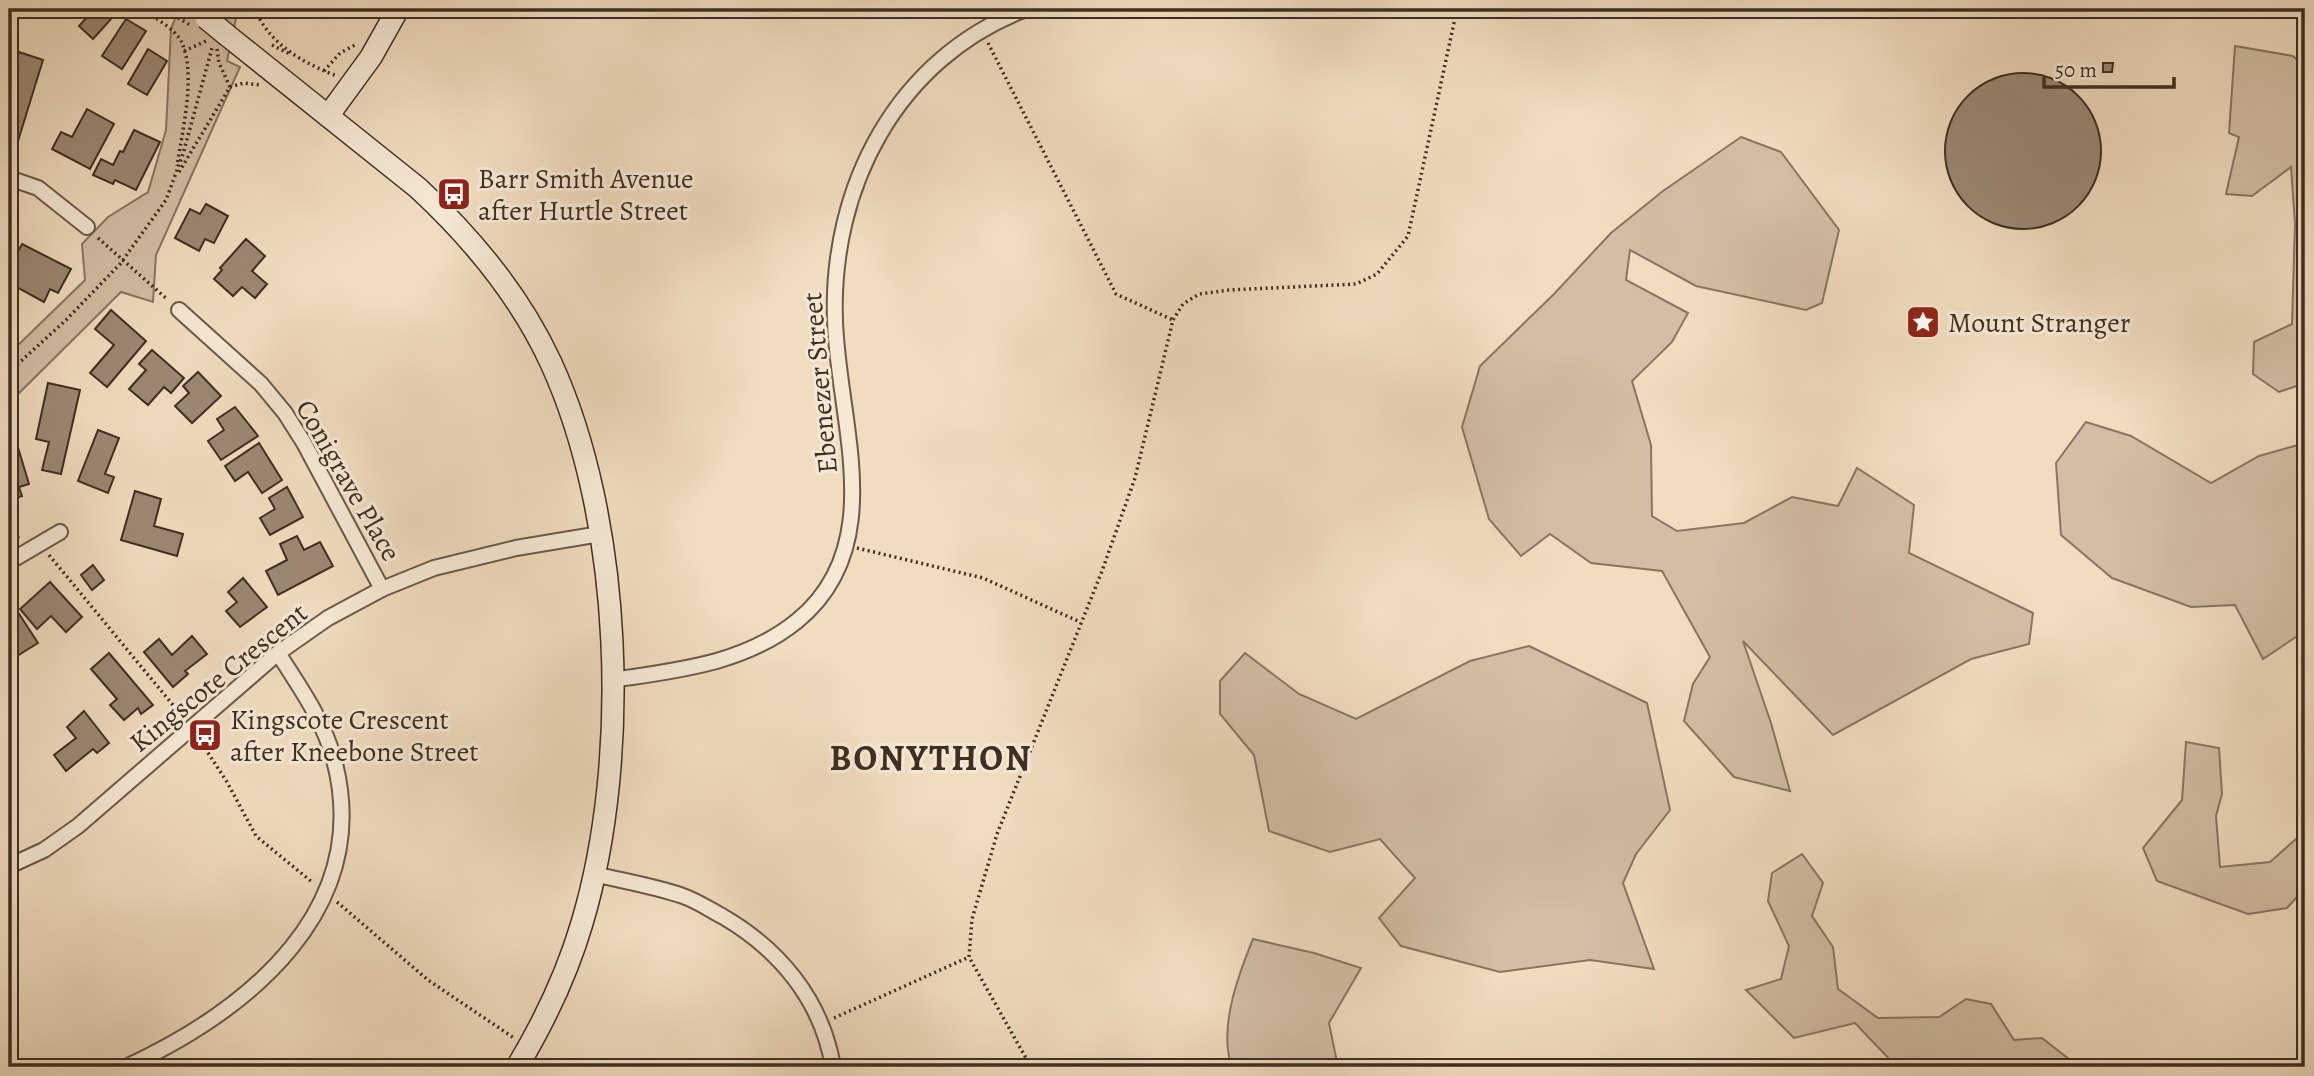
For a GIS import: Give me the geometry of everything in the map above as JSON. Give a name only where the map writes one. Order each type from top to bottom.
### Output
[{"type":"street","points":[[328,116],[371,57],[398,9]]},
{"type":"street","name":"Ebenezer Street","points":[[612,680],[712,664],[731,658],[767,642],[798,620],[823,594],[841,563],[851,530],[853,495],[835,322],[835,268],[841,234],[856,183],[876,137],[916,82],[957,45],[981,29],[1026,9]]},
{"type":"street","points":[[198,18],[220,40],[328,116],[442,210],[484,257],[521,307],[550,361],[562,388],[583,454],[600,534],[610,607],[612,680],[609,778],[594,874],[583,923],[562,983],[522,1040],[517,1067]]},
{"type":"street","points":[[9,178],[38,188],[87,227]]},
{"type":"street","name":"Conigrave Place","points":[[179,310],[261,384],[285,412],[382,589]]},
{"type":"street","points":[[9,562],[60,532]]},
{"type":"street","name":"Kingscote Crescent","points":[[9,866],[44,850],[78,826],[278,653],[328,618],[382,589],[460,560],[600,534]]},
{"type":"street","points":[[126,1067],[200,1027],[270,972],[309,926],[325,893],[338,855],[342,817],[334,758],[309,701],[278,653]]},
{"type":"street","points":[[594,874],[683,896],[747,930],[796,978],[826,1035],[832,1067]]},
{"type":"path","points":[[143,9],[179,37],[184,51],[187,108],[175,177]]},
{"type":"path","points":[[164,9],[198,18]]},
{"type":"path","points":[[255,9],[267,33],[297,57],[339,77]]},
{"type":"path","points":[[1031,1067],[969,957],[972,919],[997,834],[1102,571],[1135,478],[1172,320],[1183,304],[1199,294],[1356,284],[1377,274],[1408,236],[1457,10]]},
{"type":"path","points":[[981,29],[1116,294],[1172,320]]},
{"type":"path","points":[[9,372],[66,320],[123,260],[166,200],[220,40]]},
{"type":"path","points":[[324,71],[340,53],[364,40]]},
{"type":"path","points":[[175,177],[230,87],[244,83],[265,85],[254,77]]},
{"type":"path","points":[[87,227],[179,310]]},
{"type":"path","points":[[9,530],[51,556],[191,728],[227,782],[258,840],[428,980],[522,1040],[547,1067]]},
{"type":"path","points":[[846,545],[983,578],[1080,622]]},
{"type":"path","points":[[821,1024],[969,957]]},
{"type":"shaded area","points":[[179,9],[238,9],[227,61],[240,67],[156,255],[153,302],[121,292],[9,403],[9,354],[85,280],[82,244],[108,217],[148,192],[166,130],[171,29]]},
{"type":"shaded area","points":[[2235,46],[2293,56],[2305,67],[2305,383],[2279,392],[2253,374],[2254,342],[2292,324],[2295,224],[2291,167],[2252,196],[2226,194],[2239,137],[2229,133]]},
{"type":"shaded area","points":[[1741,137],[1781,152],[1839,230],[1822,303],[1806,310],[1696,286],[1630,250],[1626,280],[1688,313],[1672,342],[1632,381],[1651,445],[1652,516],[1677,531],[1744,523],[1792,497],[1838,506],[1857,468],[1914,505],[1909,553],[2033,613],[2029,644],[1971,659],[1833,735],[1743,641],[1771,723],[1790,791],[1734,777],[1684,721],[1693,684],[1710,657],[1662,571],[1591,563],[1550,534],[1521,556],[1489,519],[1462,427],[1480,366],[1554,294],[1611,233],[1663,191]]},
{"type":"shaded area","points":[[2086,422],[2131,436],[2211,483],[2259,456],[2305,443],[2305,631],[2263,659],[2235,605],[2191,607],[2112,578],[2061,535],[2056,463]]},
{"type":"shaded area","points":[[1529,646],[1647,703],[1670,810],[1636,854],[1623,883],[1654,969],[1590,960],[1500,972],[1401,946],[1379,918],[1415,878],[1380,839],[1330,852],[1269,831],[1254,755],[1220,714],[1220,681],[1245,653],[1299,694],[1356,719],[1470,661]]},
{"type":"shaded area","points":[[2186,742],[2219,748],[2222,794],[2216,816],[2220,867],[2270,862],[2305,831],[2305,888],[2287,908],[2248,914],[2157,881],[2143,848],[2182,800]]},
{"type":"shaded area","points":[[1802,854],[1823,883],[1812,916],[1833,947],[1838,989],[1878,1018],[1939,1017],[1966,999],[1991,1004],[2014,1040],[2042,1038],[2079,1067],[1895,1065],[1855,1023],[1794,1038],[1746,990],[1781,979],[1789,946],[1768,901],[1772,873]]},
{"type":"shaded area","points":[[1253,939],[1314,953],[1361,968],[1329,1023],[1338,1067],[1232,1067],[1228,1052],[1229,1020],[1241,969]]},
{"type":"building","points":[[86,9],[120,9],[93,39],[79,26],[91,13]]},
{"type":"building","points":[[126,19],[146,31],[122,69],[102,56]]},
{"type":"building","points":[[148,49],[167,61],[147,95],[128,84]]},
{"type":"building","points":[[19,52],[43,60],[18,141],[9,138],[9,84]]},
{"type":"building","points":[[2103,63],[2113,63],[2112,72],[2103,72]]},
{"type":"building","points":[[2023,73],[2053,79],[2078,96],[2095,121],[2101,151],[2095,181],[2078,206],[2053,223],[2023,229],[1993,223],[1968,206],[1951,181],[1945,151],[1951,121],[1968,96],[1993,79]]},
{"type":"building","points":[[87,109],[114,124],[90,169],[52,149],[61,132],[72,137]]},
{"type":"building","points":[[134,130],[160,142],[136,190],[115,180],[113,184],[93,175],[101,159],[113,165]]},
{"type":"building","points":[[206,204],[228,216],[214,243],[205,239],[199,251],[175,238],[190,209],[200,214]]},
{"type":"building","points":[[9,220],[18,225],[9,242]]},
{"type":"building","points":[[246,239],[265,256],[252,271],[267,284],[255,298],[242,287],[233,296],[214,279],[222,270],[220,268]]},
{"type":"building","points":[[22,244],[71,269],[58,293],[50,289],[44,302],[9,283],[9,269]]},
{"type":"building","points":[[111,310],[146,341],[107,387],[90,373],[114,345],[95,329]]},
{"type":"building","points":[[152,350],[184,378],[171,393],[164,387],[148,405],[129,389],[146,370],[139,364]]},
{"type":"building","points":[[198,372],[221,396],[192,423],[175,406],[189,393],[183,386]]},
{"type":"building","points":[[48,383],[80,390],[61,474],[42,470],[49,442],[36,439]]},
{"type":"building","points":[[235,407],[258,436],[221,460],[208,441],[224,430],[217,419]]},
{"type":"building","points":[[98,430],[119,438],[105,474],[114,477],[108,493],[78,481]]},
{"type":"building","points":[[13,431],[29,484],[19,487],[22,496],[9,500],[9,433]]},
{"type":"building","points":[[259,443],[282,480],[262,493],[248,472],[235,481],[225,466]]},
{"type":"building","points":[[287,487],[303,517],[270,535],[260,518],[275,509],[269,498]]},
{"type":"building","points":[[135,491],[161,499],[154,526],[183,534],[177,556],[121,540]]},
{"type":"building","points":[[297,536],[304,550],[320,542],[333,566],[278,595],[266,571],[287,560],[280,544]]},
{"type":"building","points":[[93,565],[104,580],[92,590],[81,575]]},
{"type":"building","points":[[243,578],[267,607],[240,627],[226,611],[237,602],[228,592]]},
{"type":"building","points":[[50,582],[82,617],[66,632],[51,616],[37,629],[20,609]]},
{"type":"building","points":[[10,600],[38,643],[12,659],[9,654]]},
{"type":"building","points":[[192,636],[207,654],[185,671],[188,674],[173,687],[144,652],[159,639],[172,655]]},
{"type":"building","points":[[109,653],[153,705],[141,714],[138,708],[124,720],[110,705],[117,699],[91,669]]},
{"type":"building","points":[[84,711],[109,743],[97,753],[93,749],[66,771],[54,755],[76,738],[67,727]]},
{"type":"place","name":"Barr Smith Avenue after Hurtle Street","points":[[454,194]]},
{"type":"place","name":"Mount Stranger","points":[[1923,322]]},
{"type":"place","name":"Kingscote Crescent after Kneebone Street","points":[[205,735]]},
{"type":"district","name":"BONYTHON","points":[[931,758]]}]
